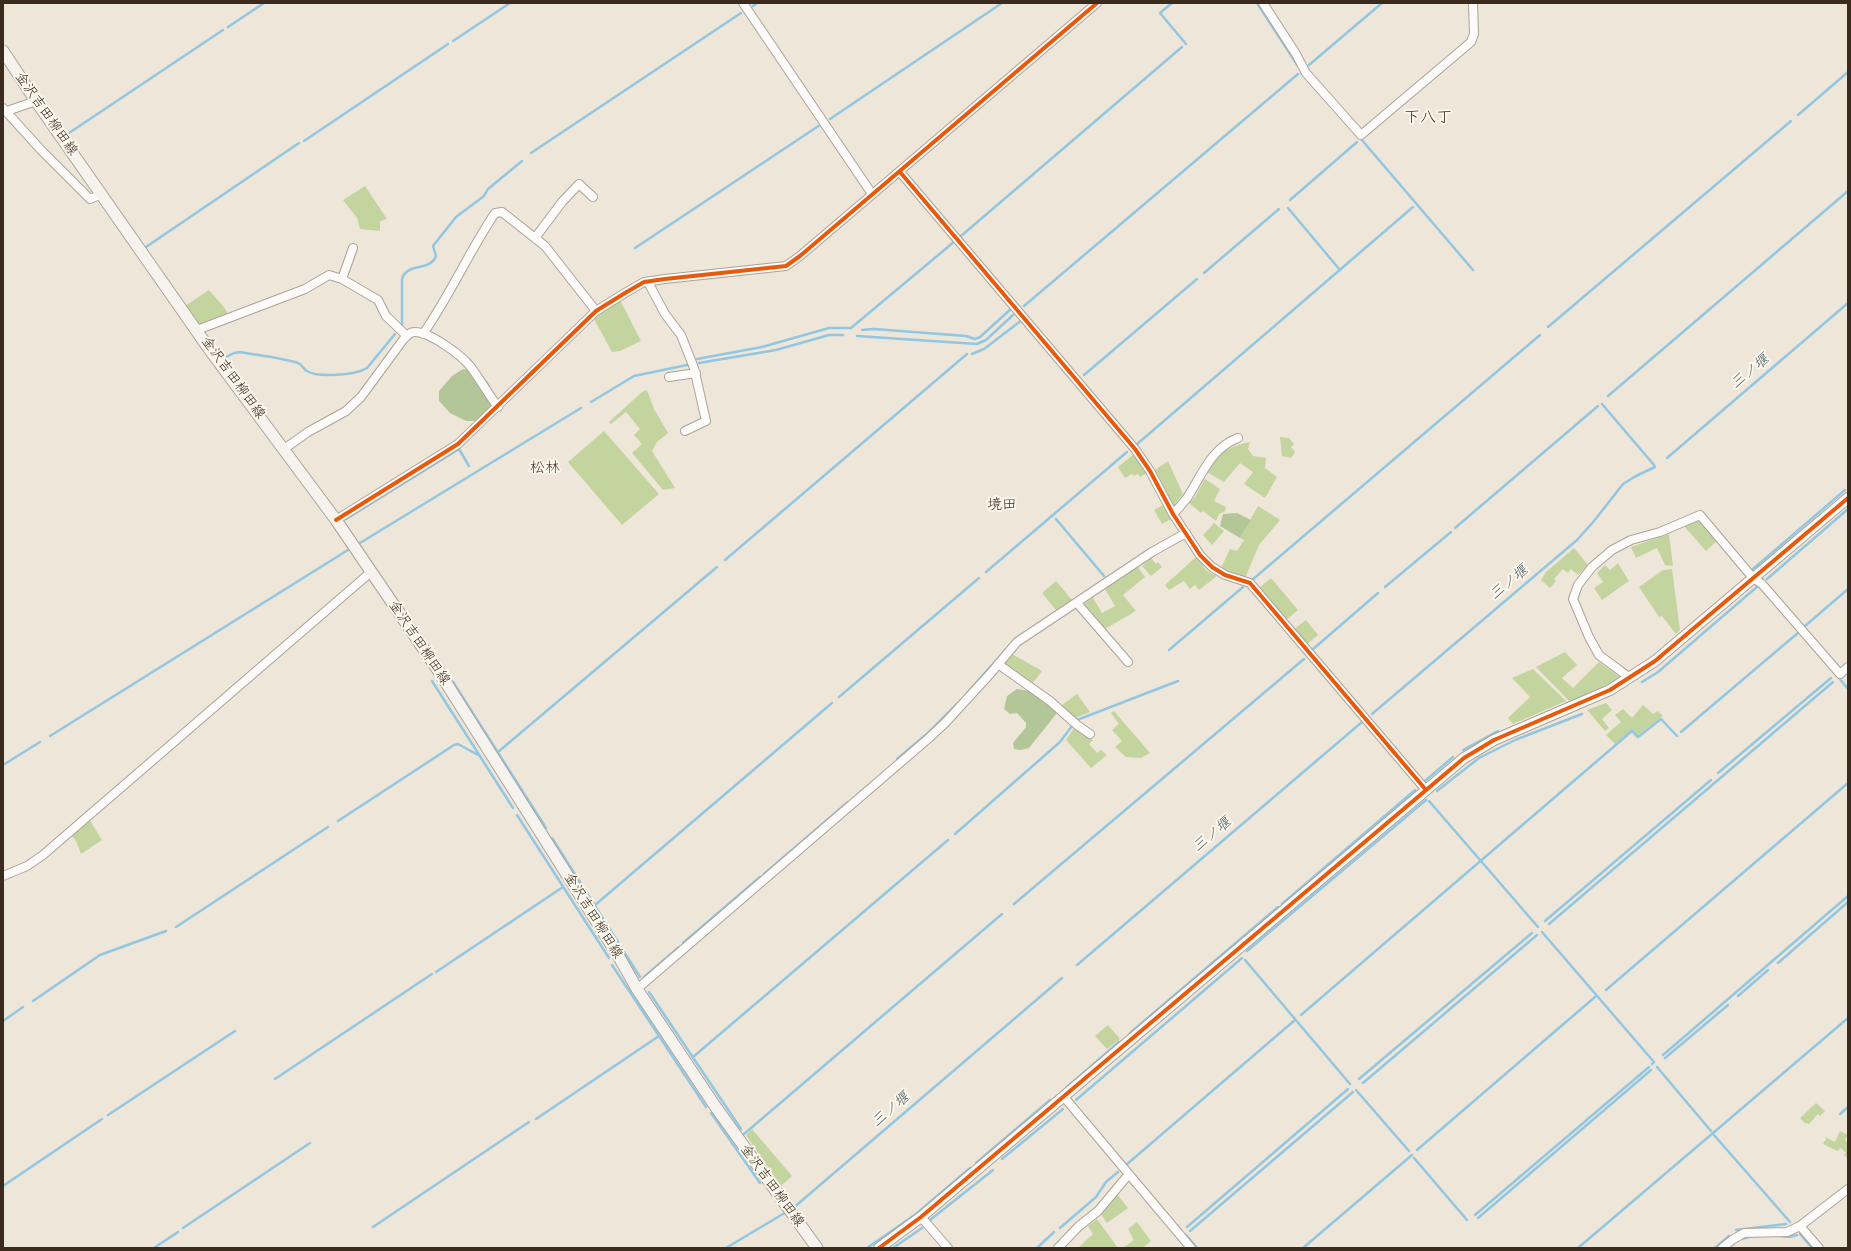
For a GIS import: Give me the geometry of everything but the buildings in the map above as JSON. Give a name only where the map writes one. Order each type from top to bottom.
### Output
[{"type":"main road","name":"金沢吉田柳田線","points":[[3,50],[36,101],[212,353],[336,520],[438,670],[619,957],[637,989],[715,1106],[817,1248]]},
{"type":"street","points":[[743,3],[872,194]]},
{"type":"street","points":[[336,520],[458,444],[596,311],[625,293],[648,282],[786,266],[900,172],[998,86],[1097,3]]},
{"type":"street","points":[[1263,3],[1296,54],[1306,73],[1361,135],[1471,42],[1474,34],[1473,3]]},
{"type":"street","points":[[36,101],[5,110],[41,150],[90,199],[102,194]]},
{"type":"street","points":[[900,172],[1134,449],[1150,471],[1173,514],[1193,545],[1212,567],[1225,575],[1250,584],[1426,790]]},
{"type":"street","points":[[535,238],[562,202],[579,184],[592,196]]},
{"type":"street","points":[[423,334],[444,301],[475,244],[495,213],[502,212],[535,238],[555,258],[596,311]]},
{"type":"street","points":[[342,279],[353,248]]},
{"type":"street","points":[[197,330],[305,289],[329,275],[342,279],[378,300],[386,316],[407,336]]},
{"type":"street","points":[[648,282],[664,314],[681,335],[696,373],[706,421],[685,431]]},
{"type":"street","points":[[284,448],[351,406],[361,397],[378,372],[407,336],[415,332],[423,334],[460,355],[469,364],[498,407]]},
{"type":"street","points":[[669,377],[696,373]]},
{"type":"street","points":[[1173,514],[1187,498],[1200,474],[1211,459],[1229,441],[1238,438]]},
{"type":"street","points":[[879,1248],[921,1217],[1464,758],[1494,740],[1610,690],[1630,678],[1655,661],[1848,498]]},
{"type":"street","points":[[1630,678],[1599,655],[1589,637],[1573,599],[1578,585],[1592,567],[1612,550],[1631,540],[1660,532],[1700,515],[1753,578],[1762,584],[1840,674],[1848,667]]},
{"type":"street","points":[[637,989],[929,738],[946,722],[1017,642],[1152,552],[1186,533]]},
{"type":"street","points":[[3,876],[27,866],[43,855],[371,572]]},
{"type":"street","points":[[1076,603],[1128,662]]},
{"type":"street","points":[[998,664],[1050,701],[1077,725],[1090,734]]},
{"type":"street","points":[[1064,1097],[1191,1248]]},
{"type":"street","points":[[1058,1248],[1098,1210],[1129,1174]]},
{"type":"street","points":[[1722,1248],[1744,1233],[1787,1232],[1800,1226],[1848,1189]]},
{"type":"street","points":[[921,1217],[948,1248]]},
{"type":"street","points":[[1800,1226],[1819,1248]]},
{"type":"green space","points":[[365,186],[387,219],[380,221],[380,231],[360,229],[357,218],[343,200]]},
{"type":"green space","points":[[209,290],[229,315],[200,326],[185,306]]},
{"type":"green space","points":[[620,300],[641,341],[620,351],[612,352],[594,319]]},
{"type":"green space","points":[[463,369],[470,370],[483,376],[495,395],[492,411],[477,421],[466,421],[450,413],[439,401],[439,391],[452,376]]},
{"type":"green space","points":[[647,390],[654,409],[668,433],[657,442],[652,451],[675,488],[663,490],[632,453],[642,444],[634,435],[640,429],[626,412],[611,424],[609,422],[642,392]]},
{"type":"green space","points":[[604,431],[659,494],[622,525],[568,462]]},
{"type":"green space","points":[[1280,437],[1289,438],[1294,444],[1291,447],[1295,452],[1291,458],[1282,456]]},
{"type":"green space","points":[[1250,442],[1248,449],[1253,456],[1266,458],[1265,468],[1277,477],[1265,498],[1244,484],[1253,472],[1240,463],[1224,482],[1207,472],[1225,451],[1235,446]]},
{"type":"green space","points":[[1134,454],[1147,473],[1140,477],[1138,474],[1134,476],[1132,474],[1125,478],[1118,467]]},
{"type":"green space","points":[[1168,461],[1183,494],[1173,507],[1155,470]]},
{"type":"green space","points":[[1205,479],[1220,489],[1214,501],[1226,507],[1225,511],[1219,514],[1216,521],[1203,511],[1201,513],[1189,503],[1195,497]]},
{"type":"green space","points":[[1163,505],[1171,519],[1162,524],[1154,510]]},
{"type":"green space","points":[[1258,506],[1280,520],[1259,545],[1245,578],[1221,568],[1230,549],[1237,551],[1244,540],[1240,538]]},
{"type":"green space","points":[[1237,513],[1251,520],[1240,538],[1220,526],[1223,514]]},
{"type":"green space","points":[[1699,520],[1717,541],[1706,551],[1683,525]]},
{"type":"green space","points":[[1214,523],[1224,531],[1212,545],[1203,535]]},
{"type":"green space","points":[[1669,534],[1673,566],[1665,565],[1657,548],[1636,558],[1631,547]]},
{"type":"green space","points":[[1574,548],[1588,565],[1578,575],[1571,569],[1568,573],[1563,569],[1554,579],[1556,581],[1550,588],[1541,580],[1546,572]]},
{"type":"green space","points":[[1196,557],[1207,571],[1217,576],[1199,590],[1195,585],[1190,589],[1184,581],[1169,590],[1165,585]]},
{"type":"green space","points":[[1151,558],[1156,564],[1158,562],[1162,567],[1151,576],[1142,566]]},
{"type":"green space","points":[[1618,563],[1629,581],[1602,600],[1594,588],[1603,582],[1597,573],[1605,565],[1610,570]]},
{"type":"green space","points":[[1138,567],[1145,577],[1123,595],[1136,611],[1105,629],[1084,604],[1093,598],[1102,613],[1115,606],[1105,589]]},
{"type":"green space","points":[[1672,569],[1680,630],[1676,634],[1662,616],[1659,617],[1639,587],[1663,570]]},
{"type":"green space","points":[[1271,578],[1298,610],[1286,620],[1260,587]]},
{"type":"green space","points":[[1056,581],[1072,600],[1056,610],[1042,593]]},
{"type":"green space","points":[[1306,620],[1318,635],[1307,644],[1294,629]]},
{"type":"green space","points":[[1565,652],[1577,665],[1562,678],[1573,688],[1599,662],[1621,678],[1570,702],[1536,667]]},
{"type":"green space","points":[[1012,654],[1042,671],[1032,684],[1003,664]]},
{"type":"green space","points":[[1533,669],[1566,701],[1513,724],[1508,718],[1530,697],[1512,678]]},
{"type":"green space","points":[[1017,689],[1030,691],[1057,713],[1029,748],[1021,750],[1014,749],[1013,743],[1026,727],[1026,723],[1017,713],[1010,714],[1004,709],[1007,696]]},
{"type":"green space","points":[[1077,694],[1090,712],[1075,718],[1062,705]]},
{"type":"green space","points":[[1606,703],[1612,710],[1602,719],[1609,728],[1605,731],[1587,710]]},
{"type":"green space","points":[[1643,705],[1653,714],[1658,711],[1663,716],[1638,735],[1632,730],[1615,744],[1606,735],[1621,722],[1615,715],[1623,709],[1632,718]]},
{"type":"green space","points":[[1114,711],[1150,753],[1141,758],[1126,757],[1115,747],[1122,741],[1112,730],[1119,724],[1111,713]]},
{"type":"green space","points":[[1074,728],[1093,740],[1089,744],[1097,753],[1101,750],[1107,755],[1091,768],[1066,740]]},
{"type":"green space","points":[[89,819],[102,840],[81,854],[76,841],[71,835]]},
{"type":"green space","points":[[1108,1025],[1120,1039],[1107,1049],[1095,1036]]},
{"type":"green space","points":[[1816,1103],[1825,1111],[1820,1116],[1818,1114],[1809,1124],[1805,1123],[1800,1118]]},
{"type":"green space","points":[[752,1129],[792,1176],[781,1186],[746,1135]]},
{"type":"green space","points":[[1840,1131],[1848,1135],[1845,1140],[1848,1143],[1848,1159],[1844,1155],[1846,1153],[1841,1148],[1837,1151],[1823,1144],[1826,1139],[1825,1137],[1835,1142]]},
{"type":"green space","points":[[1117,1194],[1128,1208],[1107,1223],[1100,1213]]},
{"type":"green space","points":[[1097,1219],[1118,1248],[1078,1248],[1093,1234],[1088,1226]]},
{"type":"green space","points":[[1137,1222],[1151,1241],[1143,1248],[1123,1248],[1134,1240],[1128,1229]]},
{"type":"waterway","points":[[228,27],[264,3]]},
{"type":"waterway","points":[[453,41],[510,3]]},
{"type":"waterway","points":[[753,6],[757,3]]},
{"type":"waterway","points":[[830,119],[1002,3]]},
{"type":"waterway","points":[[1172,3],[1160,13],[1186,44]]},
{"type":"waterway","points":[[1257,3],[1298,66]]},
{"type":"waterway","points":[[1309,65],[1382,3]]},
{"type":"waterway","points":[[531,153],[741,13]]},
{"type":"waterway","points":[[69,133],[223,30]]},
{"type":"waterway","points":[[304,141],[448,44]]},
{"type":"waterway","points":[[961,236],[1182,47]]},
{"type":"waterway","points":[[1798,115],[1848,72]]},
{"type":"waterway","points":[[1024,306],[1298,74]]},
{"type":"waterway","points":[[1548,327],[1791,121]]},
{"type":"waterway","points":[[635,248],[820,125]]},
{"type":"waterway","points":[[1361,139],[1473,270]]},
{"type":"waterway","points":[[1290,200],[1357,142]]},
{"type":"waterway","points":[[146,247],[299,143]]},
{"type":"waterway","points":[[402,326],[402,279],[405,274],[413,268],[424,266],[433,261],[436,256],[433,246],[456,217],[484,196],[488,189],[522,161]]},
{"type":"waterway","points":[[1608,396],[1848,191]]},
{"type":"waterway","points":[[1136,445],[1413,207]]},
{"type":"waterway","points":[[1288,208],[1340,270]]},
{"type":"waterway","points":[[1204,273],[1279,209]]},
{"type":"waterway","points":[[697,359],[762,347],[829,328],[851,328],[955,241]]},
{"type":"waterway","points":[[1084,375],[1197,279]]},
{"type":"waterway","name":"三ノ堰","points":[[1667,458],[1848,303]]},
{"type":"waterway","points":[[862,330],[874,329],[966,336],[975,339],[980,337],[1012,308]]},
{"type":"waterway","points":[[857,336],[977,344],[986,340],[1013,315]]},
{"type":"waterway","points":[[972,354],[984,349],[1022,320]]},
{"type":"waterway","points":[[226,357],[240,352],[292,361],[301,364],[306,370],[312,373],[328,375],[346,374],[367,368],[395,334]]},
{"type":"waterway","points":[[699,363],[776,350],[829,335],[843,335]]},
{"type":"waterway","points":[[1252,580],[1540,335]]},
{"type":"waterway","points":[[725,560],[967,354]]},
{"type":"waterway","points":[[591,402],[634,376],[687,365]]},
{"type":"waterway","points":[[1602,404],[1654,465]]},
{"type":"waterway","points":[[1455,528],[1598,406]]},
{"type":"waterway","points":[[360,543],[581,408]]},
{"type":"waterway","points":[[346,519],[459,449],[469,466]]},
{"type":"waterway","points":[[986,572],[1127,452]]},
{"type":"waterway","name":"三ノ堰","points":[[1372,714],[1577,540],[1623,484],[1655,467]]},
{"type":"waterway","points":[[1753,569],[1845,490]]},
{"type":"waterway","points":[[1767,579],[1848,509]]},
{"type":"waterway","points":[[1056,519],[1104,576]]},
{"type":"waterway","points":[[1385,587],[1451,532]]},
{"type":"waterway","points":[[50,736],[348,550]]},
{"type":"waterway","points":[[498,752],[717,567]]},
{"type":"waterway","points":[[839,697],[979,578]]},
{"type":"waterway","points":[[1642,682],[1658,672],[1758,586]]},
{"type":"waterway","points":[[1169,650],[1243,587]]},
{"type":"waterway","points":[[1805,626],[1848,589]]},
{"type":"waterway","points":[[1312,650],[1378,593]]},
{"type":"waterway","points":[[1681,732],[1799,632]]},
{"type":"waterway","points":[[966,694],[1010,645]]},
{"type":"waterway","points":[[1014,904],[1304,659]]},
{"type":"waterway","points":[[1718,773],[1831,678]]},
{"type":"waterway","points":[[1839,678],[1848,689]]},
{"type":"waterway","points":[[432,681],[513,808]]},
{"type":"waterway","points":[[1077,720],[1178,681]]},
{"type":"waterway","points":[[453,682],[546,828]]},
{"type":"waterway","points":[[1549,924],[1833,682]]},
{"type":"waterway","points":[[595,905],[832,703]]},
{"type":"waterway","points":[[897,759],[928,733],[958,703]]},
{"type":"waterway","points":[[1437,791],[1479,758],[1515,740],[1582,714]]},
{"type":"waterway","points":[[1301,1015],[1632,731],[1638,737],[1661,719],[1677,736]]},
{"type":"waterway","name":"三ノ堰","points":[[1077,965],[1362,722]]},
{"type":"waterway","points":[[955,834],[1060,742],[1072,726]]},
{"type":"waterway","points":[[1463,750],[1498,731]]},
{"type":"waterway","points":[[3,765],[40,742]]},
{"type":"waterway","points":[[338,821],[454,745],[458,744],[480,756]]},
{"type":"waterway","points":[[1425,781],[1453,757]]},
{"type":"waterway","points":[[856,796],[875,780]]},
{"type":"waterway","points":[[1545,921],[1711,780]]},
{"type":"waterway","points":[[1606,990],[1848,783]]},
{"type":"waterway","points":[[1282,904],[1415,790]]},
{"type":"waterway","points":[[1247,951],[1426,800]]},
{"type":"waterway","points":[[1429,801],[1538,927]]},
{"type":"waterway","points":[[764,874],[848,802]]},
{"type":"waterway","points":[[517,815],[609,958]]},
{"type":"waterway","points":[[176,927],[328,827]]},
{"type":"waterway","points":[[552,838],[640,977]]},
{"type":"waterway","points":[[693,1057],[948,840]]},
{"type":"waterway","points":[[683,943],[760,877]]},
{"type":"waterway","points":[[436,972],[563,887]]},
{"type":"waterway","points":[[1663,1055],[1848,896]]},
{"type":"waterway","points":[[1778,963],[1848,902]]},
{"type":"waterway","points":[[1130,1033],[1278,907]]},
{"type":"waterway","points":[[744,1134],[1002,914]]},
{"type":"waterway","points":[[33,1001],[100,955],[166,931]]},
{"type":"waterway","points":[[1542,932],[1654,1062],[1652,1064]]},
{"type":"waterway","points":[[1359,1079],[1532,933]]},
{"type":"waterway","points":[[1363,1083],[1537,935]]},
{"type":"waterway","points":[[644,977],[679,947]]},
{"type":"waterway","points":[[1076,1100],[1242,958]]},
{"type":"waterway","points":[[1245,960],[1350,1084]]},
{"type":"waterway","points":[[612,965],[706,1107]]},
{"type":"waterway","points":[[1738,996],[1768,970]]},
{"type":"waterway","points":[[275,1079],[432,974]]},
{"type":"waterway","name":"三ノ堰","points":[[792,1209],[1062,978]]},
{"type":"waterway","points":[[649,992],[741,1129]]},
{"type":"waterway","points":[[1417,1150],[1595,997]]},
{"type":"waterway","points":[[1665,1058],[1728,1005]]},
{"type":"waterway","points":[[3,1021],[23,1007]]},
{"type":"waterway","points":[[1578,1248],[1848,1018]]},
{"type":"waterway","points":[[1126,1165],[1295,1020]]},
{"type":"waterway","points":[[108,1115],[235,1031]]},
{"type":"waterway","points":[[536,1119],[659,1036]]},
{"type":"waterway","points":[[1067,1087],[1119,1042]]},
{"type":"waterway","points":[[1475,1215],[1649,1067]]},
{"type":"waterway","points":[[1657,1067],[1711,1131]]},
{"type":"waterway","points":[[1478,1218],[1651,1070]]},
{"type":"waterway","points":[[1187,1227],[1348,1089]]},
{"type":"waterway","points":[[1356,1090],[1409,1151]]},
{"type":"waterway","points":[[1190,1231],[1353,1092]]},
{"type":"waterway","points":[[976,1163],[1050,1100]]},
{"type":"waterway","points":[[1840,1114],[1848,1107]]},
{"type":"waterway","points":[[1002,1159],[1063,1109]]},
{"type":"waterway","points":[[711,1113],[760,1183]]},
{"type":"waterway","points":[[3,1186],[102,1119]]},
{"type":"waterway","points":[[373,1227],[529,1122]]},
{"type":"waterway","points":[[1714,1135],[1790,1222]]},
{"type":"waterway","points":[[183,1228],[310,1143]]},
{"type":"waterway","points":[[1303,1248],[1412,1155]]},
{"type":"waterway","points":[[1414,1158],[1467,1220]]},
{"type":"waterway","points":[[867,1248],[916,1214],[970,1168]]},
{"type":"waterway","points":[[930,1220],[993,1170]]},
{"type":"waterway","points":[[1060,1228],[1096,1197],[1106,1182],[1118,1172]]},
{"type":"waterway","name":"三ノ堰","points":[[726,1248],[788,1211]]},
{"type":"waterway","points":[[1736,1230],[1786,1224]]},
{"type":"waterway","points":[[1177,1225],[1181,1230]]},
{"type":"waterway","points":[[893,1248],[922,1228]]},
{"type":"waterway","points":[[154,1248],[178,1232]]},
{"type":"waterway","points":[[1037,1248],[1054,1232]]},
{"type":"waterway","points":[[1800,1234],[1812,1248]]},
{"type":"waterway","points":[[1186,1235],[1197,1248]]},
{"type":"waterway","points":[[1780,1236],[1789,1237],[1797,1235]]},
{"type":"waterway","points":[[1715,1248],[1729,1236]]},
{"type":"waterway","points":[[1741,1239],[1752,1236]]},
{"type":"cycle path","points":[[336,520],[458,444],[596,311],[644,282],[786,266],[800,256],[1097,3]]},
{"type":"cycle path","points":[[900,172],[1135,449],[1150,471],[1173,514],[1200,555],[1212,567],[1225,575],[1250,583],[1426,790]]},
{"type":"cycle path","points":[[879,1248],[921,1217],[1464,758],[1494,740],[1610,690],[1655,661],[1848,498]]},
{"type":"district","name":"下八丁","points":[[1428,118]]},
{"type":"district","name":"松林","points":[[545,468]]},
{"type":"district","name":"境田","points":[[1002,505]]}]
